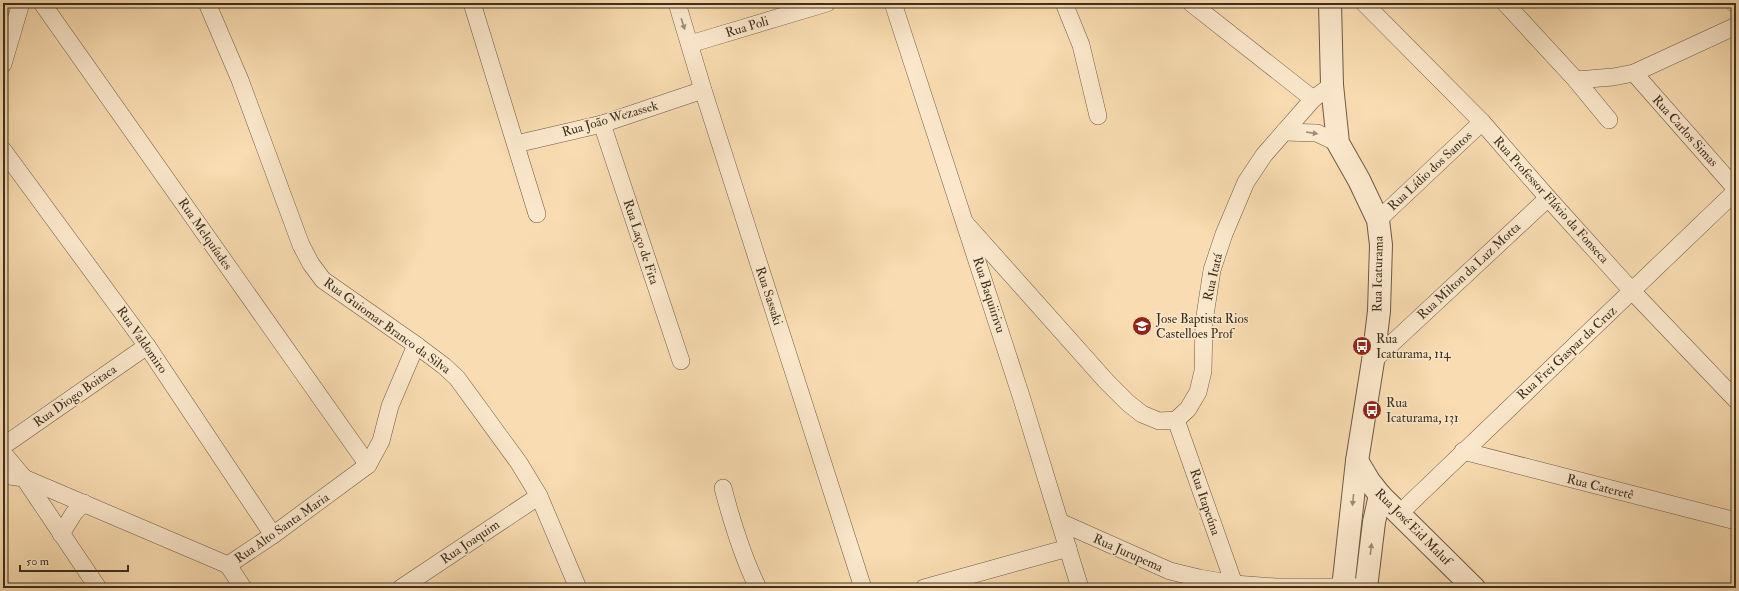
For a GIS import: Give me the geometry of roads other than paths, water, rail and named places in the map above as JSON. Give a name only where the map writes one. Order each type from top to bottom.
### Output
[{"type":"street","points":[[3,64],[21,3]]},
{"type":"street","name":"Rua Melquíades","points":[[42,3],[368,465]]},
{"type":"street","name":"Rua Guiomar Branco da Silva","points":[[207,3],[240,80],[302,245],[311,264],[323,280],[416,345],[457,378],[519,463],[539,496],[578,588]]},
{"type":"street","points":[[472,3],[537,214]]},
{"type":"street","name":"Rua Sassaki","points":[[676,3],[690,44],[702,90],[863,588]]},
{"type":"street","name":"Rua Poli","points":[[690,44],[827,3]]},
{"type":"street","name":"Rua Baquiirivu","points":[[893,3],[966,224],[1080,588]]},
{"type":"street","points":[[1064,3],[1081,45],[1098,116]]},
{"type":"street","points":[[1191,3],[1313,99]]},
{"type":"street","points":[[1330,3],[1332,85],[1338,143]]},
{"type":"street","name":"Rua Professor Flávio da Fonseca","points":[[1364,3],[1482,122],[1632,291],[1736,400]]},
{"type":"street","points":[[1504,3],[1576,80],[1609,120]]},
{"type":"street","points":[[1576,80],[1613,78],[1634,74],[1736,26]]},
{"type":"street","name":"Rua Carlos Simas","points":[[1634,74],[1736,190]]},
{"type":"street","name":"Rua Itatá","points":[[1176,420],[1188,409],[1198,392],[1203,371],[1204,322],[1212,270],[1224,234],[1246,182],[1264,155],[1313,99],[1332,85]]},
{"type":"street","name":"Rua João Wezassek","points":[[516,144],[602,124],[702,90]]},
{"type":"street","name":"Rua Lídio dos Santos","points":[[1378,220],[1482,122]]},
{"type":"street","name":"Rua Laço de Fita","points":[[602,124],[681,361]]},
{"type":"street","points":[[1284,132],[1317,133],[1338,143]]},
{"type":"street","name":"Rua Icaturama","points":[[1338,143],[1359,180],[1378,220],[1381,245],[1379,311],[1373,361],[1357,461],[1343,587]]},
{"type":"street","name":"Rua Valdomiro","points":[[3,150],[147,346],[273,535]]},
{"type":"street","name":"Rua Frei Gaspar da Cruz","points":[[1399,514],[1736,190]]},
{"type":"street","name":"Rua Milton da Luz Motta","points":[[1373,361],[1548,198]]},
{"type":"street","points":[[966,224],[1106,381],[1128,403],[1142,414],[1158,421],[1176,420]]},
{"type":"street","name":"Rua Alto Santa Maria","points":[[3,475],[24,478],[228,565],[273,535],[368,465],[381,442],[390,406],[416,345]]},
{"type":"street","name":"Rua Diogo Boitaca","points":[[3,446],[147,346]]},
{"type":"street","name":"Rua Itapeúna","points":[[1176,420],[1234,584]]},
{"type":"street","name":"Rua Cateretê","points":[[1463,451],[1736,521]]},
{"type":"street","points":[[3,453],[24,478],[98,588]]},
{"type":"street","name":"Rua José Eid Maluf","points":[[1357,461],[1369,481],[1380,495],[1476,587]]},
{"type":"street","points":[[722,488],[737,540],[758,588]]},
{"type":"street","points":[[1366,587],[1374,522],[1380,495]]},
{"type":"street","name":"Rua Joaquim","points":[[401,588],[539,496]]},
{"type":"street","points":[[61,534],[74,513],[84,503]]},
{"type":"street","name":"Rua Jurupema","points":[[1060,522],[1170,571],[1234,584],[1276,587],[1366,587]]},
{"type":"street","points":[[924,588],[975,581],[1068,548]]},
{"type":"street","points":[[228,565],[243,588]]},
{"type":"place","name":"Jose Baptista Rios Castelloes Prof","points":[[1142,326]]},
{"type":"place","name":"Rua Icaturama, 114","points":[[1362,346]]},
{"type":"place","name":"Rua Icaturama, 131","points":[[1372,410]]}]
